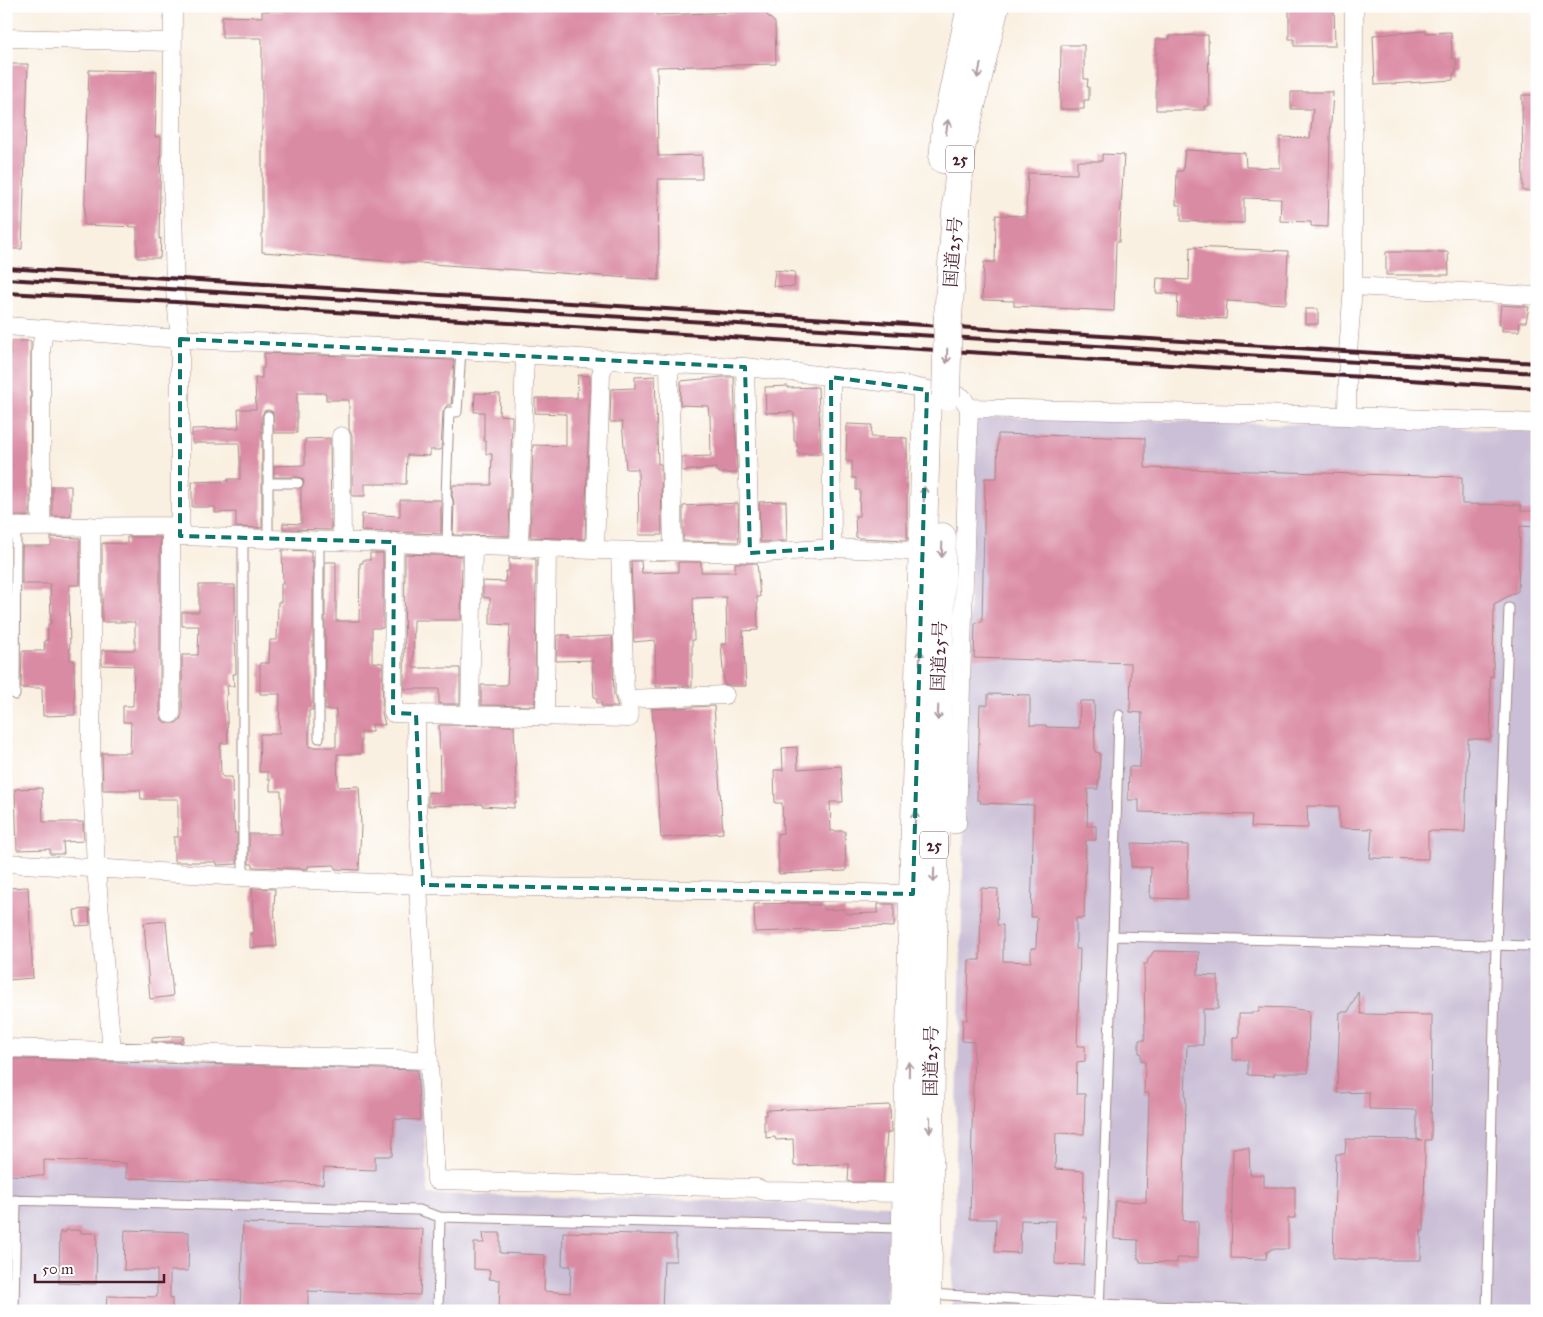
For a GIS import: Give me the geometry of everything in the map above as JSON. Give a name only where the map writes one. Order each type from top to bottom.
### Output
[{"type":"highway","points":[[955,6],[951,25],[961,55]]},
{"type":"highway","name":"国道25号","points":[[916,1299],[935,825],[947,400],[939,315],[946,126],[971,6]]},
{"type":"highway","name":"国道25号","points":[[939,315],[961,148],[995,6]]},
{"type":"highway","points":[[987,38],[1001,31],[1008,6]]},
{"type":"highway","name":"国道25号","points":[[916,1299],[906,1228],[913,894],[947,400]]},
{"type":"street","points":[[171,714],[180,339],[175,290],[173,6]]},
{"type":"street","points":[[1346,416],[1353,286],[1354,6]]},
{"type":"street","points":[[6,38],[172,42]]},
{"type":"street","points":[[1353,286],[1537,296]]},
{"type":"street","points":[[6,326],[180,339],[461,350],[669,364],[745,367],[900,384],[962,397],[947,400]]},
{"type":"street","points":[[42,527],[41,351],[44,329]]},
{"type":"street","points":[[519,547],[525,354]]},
{"type":"street","points":[[595,550],[601,374],[606,359]]},
{"type":"street","points":[[669,364],[673,551]]},
{"type":"street","points":[[745,367],[750,553]]},
{"type":"street","points":[[831,377],[832,548]]},
{"type":"street","points":[[947,400],[1537,423]]},
{"type":"street","points":[[341,436],[342,541]]},
{"type":"street","points":[[91,526],[90,704],[96,868],[112,1051]]},
{"type":"street","points":[[11,527],[175,526]]},
{"type":"street","points":[[175,526],[180,536],[319,541],[766,554],[832,548],[908,551]]},
{"type":"street","points":[[394,542],[393,713],[416,714],[628,718],[628,699],[625,695],[620,551]]},
{"type":"street","points":[[470,715],[472,545]]},
{"type":"street","points":[[545,717],[547,548]]},
{"type":"street","points":[[628,699],[725,695]]},
{"type":"street","points":[[416,714],[420,885],[436,1180],[757,1188],[764,1191],[906,1193]]},
{"type":"street","points":[[6,863],[420,885],[913,894]]},
{"type":"street","points":[[6,1048],[429,1060]]},
{"type":"lane","points":[[447,544],[447,444],[450,438],[450,412],[457,412],[461,350]]},
{"type":"lane","points":[[268,416],[268,539]]},
{"type":"lane","points":[[268,483],[298,484]]},
{"type":"lane","points":[[11,527],[15,695]]},
{"type":"lane","points":[[242,538],[243,877]]},
{"type":"lane","points":[[319,541],[319,738]]},
{"type":"lane","points":[[1487,1311],[1496,945],[1509,608]]},
{"type":"lane","points":[[1099,1307],[1119,715]]},
{"type":"lane","points":[[1113,936],[1537,946]]},
{"type":"lane","points":[[6,1200],[419,1210],[440,1216],[906,1228]]},
{"type":"lane","points":[[14,1311],[16,1200]]},
{"type":"lane","points":[[438,1311],[440,1216]]},
{"type":"lane","points":[[916,1299],[1099,1307],[1283,1311]]},
{"type":"highlighted area","points":[[180,339],[745,367],[750,553],[832,548],[831,377],[927,390],[913,894],[423,885],[416,714],[393,713],[394,542],[180,536]]},
{"type":"shaded area","points":[[981,416],[1537,431],[1537,1311],[952,1311],[974,425]]},
{"type":"shaded area","points":[[6,1055],[420,1066],[428,1194],[889,1205],[887,1311],[6,1311]]},
{"type":"building","points":[[1289,6],[1334,6],[1335,46],[1294,46],[1294,39],[1289,39]]},
{"type":"building","points":[[656,7],[656,15],[763,11],[775,23],[776,64],[657,67],[658,156],[702,155],[702,179],[658,179],[659,280],[262,252],[262,38],[222,38],[222,16],[262,17],[262,11]]},
{"type":"building","points":[[1426,31],[1426,33],[1451,32],[1452,59],[1456,58],[1456,73],[1453,73],[1453,80],[1375,85],[1373,35]]},
{"type":"building","points":[[1208,35],[1209,106],[1204,106],[1205,110],[1156,110],[1156,39],[1170,39],[1169,36]]},
{"type":"building","points":[[1061,45],[1084,45],[1084,79],[1088,79],[1089,100],[1084,100],[1084,109],[1060,109]]},
{"type":"building","points":[[6,64],[28,64],[22,249],[6,249]]},
{"type":"building","points":[[89,70],[157,71],[155,137],[161,137],[160,258],[137,258],[137,227],[84,225]]},
{"type":"building","points":[[1291,92],[1333,92],[1328,227],[1311,226],[1311,222],[1280,221],[1281,199],[1244,198],[1244,223],[1181,221],[1181,205],[1176,205],[1177,171],[1183,171],[1185,150],[1245,153],[1246,167],[1280,168],[1280,137],[1310,138],[1313,109],[1291,109]]},
{"type":"building","points":[[1522,95],[1537,95],[1537,191],[1523,191]]},
{"type":"building","points":[[1102,154],[1124,155],[1119,242],[1116,242],[1114,311],[1014,306],[1014,301],[982,300],[984,262],[995,262],[996,215],[1026,216],[1028,173],[1077,174],[1077,161],[1102,161]]},
{"type":"building","points":[[1190,247],[1288,251],[1286,304],[1227,301],[1226,319],[1177,316],[1178,294],[1156,293],[1157,278],[1189,280]]},
{"type":"building","points":[[1386,252],[1448,252],[1449,275],[1386,275]]},
{"type":"building","points":[[775,270],[795,272],[794,287],[773,286]]},
{"type":"building","points":[[1501,305],[1529,307],[1526,322],[1520,322],[1519,331],[1502,331],[1502,325],[1499,325]]},
{"type":"building","points":[[1305,309],[1318,309],[1318,324],[1305,324]]},
{"type":"building","points":[[10,341],[31,341],[30,516],[6,516],[6,405],[11,405]]},
{"type":"building","points":[[264,353],[454,360],[451,405],[447,405],[443,412],[441,450],[430,450],[430,456],[407,455],[406,484],[365,484],[365,496],[352,496],[352,436],[349,429],[349,400],[326,400],[326,393],[297,393],[297,433],[274,433],[273,412],[264,411],[262,416],[262,528],[236,527],[236,512],[215,513],[215,507],[192,507],[192,482],[240,479],[240,460],[239,443],[192,443],[192,429],[239,428],[238,409],[256,409],[255,378],[262,378]]},
{"type":"building","points":[[578,375],[590,376],[585,539],[530,537],[533,445],[566,446],[566,414],[535,413],[535,398],[577,398]]},
{"type":"building","points":[[655,376],[658,464],[661,464],[662,535],[639,535],[638,469],[626,469],[622,422],[610,422],[611,389],[635,388],[635,377]]},
{"type":"building","points":[[734,377],[737,473],[719,473],[719,471],[716,471],[716,468],[682,471],[682,457],[711,456],[708,406],[680,405],[681,381]]},
{"type":"building","points":[[788,386],[788,388],[818,387],[821,454],[798,454],[797,442],[794,441],[794,414],[792,412],[766,413],[765,387]]},
{"type":"building","points":[[475,393],[500,394],[499,415],[512,416],[509,536],[453,535],[453,485],[491,485],[492,454],[486,454],[484,412],[474,412]]},
{"type":"building","points":[[847,424],[872,425],[871,437],[907,438],[907,540],[856,537],[855,516],[859,516],[860,490],[856,490],[856,478],[852,478],[852,461],[846,461]]},
{"type":"building","points":[[998,434],[1145,438],[1145,468],[1462,477],[1462,504],[1521,505],[1521,511],[1537,511],[1537,527],[1520,526],[1518,591],[1494,604],[1493,677],[1490,676],[1491,739],[1468,739],[1465,832],[1428,831],[1428,859],[1370,858],[1372,829],[1339,828],[1339,806],[1307,806],[1308,828],[1251,827],[1252,815],[1139,812],[1139,800],[1128,800],[1129,767],[1140,767],[1142,713],[1130,712],[1131,663],[974,658],[975,623],[982,622],[985,478],[997,478]]},
{"type":"building","points":[[330,438],[331,530],[283,529],[283,523],[301,524],[301,488],[304,483],[303,479],[298,477],[274,477],[274,466],[305,465],[305,439]]},
{"type":"building","points":[[52,486],[71,486],[71,516],[52,516]]},
{"type":"building","points":[[400,500],[441,500],[441,534],[361,531],[362,514],[400,516]]},
{"type":"building","points":[[786,501],[787,541],[760,542],[759,502]]},
{"type":"building","points":[[738,503],[739,542],[683,541],[683,506]]},
{"type":"building","points":[[51,537],[80,538],[80,585],[69,585],[70,660],[74,660],[75,715],[43,716],[42,688],[21,688],[22,651],[44,651],[45,640],[48,640],[48,624],[51,624],[50,584],[22,584],[22,546],[51,546]]},
{"type":"building","points":[[127,537],[160,537],[160,714],[162,720],[166,723],[176,723],[180,720],[182,714],[182,655],[198,655],[199,626],[182,626],[182,612],[199,612],[199,585],[235,585],[236,674],[233,674],[234,686],[227,686],[228,743],[221,743],[220,749],[221,775],[223,777],[232,777],[233,822],[235,833],[237,833],[237,864],[217,865],[217,862],[174,862],[174,837],[178,837],[178,799],[141,799],[140,790],[103,790],[102,753],[130,753],[131,722],[123,722],[123,706],[133,706],[134,666],[102,665],[102,650],[135,650],[135,622],[102,622],[102,543],[127,544]]},
{"type":"building","points":[[282,550],[311,551],[311,561],[313,561],[313,710],[309,710],[309,747],[336,747],[336,710],[325,710],[325,562],[336,562],[336,621],[359,621],[360,563],[363,563],[363,560],[370,560],[370,553],[383,553],[383,628],[372,628],[372,662],[383,663],[382,713],[385,725],[372,724],[372,732],[361,732],[361,754],[337,754],[338,787],[359,786],[361,825],[359,870],[335,869],[335,865],[308,866],[308,869],[253,867],[253,864],[249,864],[249,834],[282,834],[281,791],[270,791],[268,772],[259,772],[260,734],[279,734],[280,694],[260,694],[260,663],[269,663],[270,640],[277,640],[278,602],[281,602],[281,584],[283,584]]},
{"type":"building","points":[[405,554],[462,556],[461,620],[414,620],[413,668],[460,668],[460,704],[439,704],[439,689],[404,689]]},
{"type":"building","points":[[509,558],[536,559],[535,706],[481,705],[481,685],[507,685],[510,625],[490,624],[490,598],[483,597],[483,581],[505,582],[506,571],[509,571]]},
{"type":"building","points":[[631,561],[641,561],[642,573],[678,572],[678,562],[701,562],[701,572],[735,572],[735,563],[757,563],[760,597],[757,597],[758,630],[743,631],[746,686],[724,684],[721,644],[727,644],[726,597],[693,598],[692,686],[656,687],[655,640],[634,642]]},
{"type":"building","points":[[557,635],[569,635],[569,638],[612,636],[614,695],[618,707],[602,707],[601,703],[597,703],[596,697],[594,697],[592,660],[556,661]]},
{"type":"building","points":[[988,694],[1030,695],[1030,725],[1046,725],[1046,727],[1079,728],[1080,701],[1094,701],[1095,752],[1100,753],[1099,781],[1098,789],[1088,789],[1087,826],[1096,826],[1096,840],[1086,840],[1084,918],[1076,918],[1076,949],[1080,949],[1077,1046],[1085,1046],[1085,1061],[1077,1062],[1076,1094],[1085,1094],[1084,1134],[1056,1133],[1055,1169],[1084,1171],[1083,1217],[1086,1217],[1084,1265],[1055,1264],[1056,1221],[1021,1220],[1020,1253],[995,1252],[996,1219],[970,1219],[974,1042],[962,1041],[963,1020],[967,1020],[969,960],[980,960],[981,888],[998,889],[997,925],[1003,925],[1003,961],[1031,962],[1031,948],[1036,948],[1037,917],[1031,917],[1034,805],[980,803],[981,800],[977,800],[980,705],[988,705]]},
{"type":"building","points":[[714,706],[723,833],[661,838],[652,709]]},
{"type":"building","points":[[439,725],[514,726],[516,803],[514,803],[514,808],[482,806],[482,804],[428,806],[428,792],[440,793]]},
{"type":"building","points":[[797,747],[798,769],[841,766],[843,802],[830,802],[831,831],[845,831],[846,871],[779,874],[777,834],[783,833],[782,803],[775,803],[774,770],[783,770],[782,748]]},
{"type":"building","points":[[42,788],[43,822],[83,822],[84,841],[63,842],[64,854],[50,854],[50,849],[17,850],[15,789]]},
{"type":"building","points":[[1132,843],[1188,845],[1187,899],[1150,898],[1151,867],[1131,867]]},
{"type":"building","points":[[28,887],[33,978],[8,980],[6,888]]},
{"type":"building","points":[[252,888],[275,889],[274,907],[277,946],[250,948],[250,933],[254,933]]},
{"type":"building","points":[[808,903],[808,905],[823,905],[823,910],[845,909],[845,913],[850,914],[878,913],[878,904],[894,904],[894,927],[869,926],[845,929],[755,932],[754,904]]},
{"type":"building","points":[[89,909],[90,925],[76,926],[74,910]]},
{"type":"building","points":[[166,921],[173,996],[150,999],[144,923]]},
{"type":"building","points":[[1154,951],[1199,952],[1198,975],[1218,976],[1218,1009],[1203,1009],[1203,1045],[1187,1045],[1183,1221],[1198,1221],[1198,1258],[1177,1258],[1177,1263],[1140,1262],[1140,1259],[1138,1259],[1138,1240],[1114,1239],[1115,1201],[1146,1202],[1149,1093],[1144,1093],[1145,1061],[1141,1061],[1139,1040],[1145,1040],[1144,964],[1147,964]]},
{"type":"building","points":[[1358,992],[1361,1014],[1432,1015],[1431,1140],[1425,1140],[1424,1231],[1421,1231],[1421,1260],[1333,1258],[1336,1154],[1345,1154],[1346,1139],[1422,1140],[1417,1139],[1417,1110],[1369,1109],[1369,1092],[1337,1093],[1340,1012],[1348,1012]]},
{"type":"building","points":[[1259,1007],[1309,1011],[1308,1073],[1274,1073],[1274,1076],[1248,1075],[1248,1060],[1233,1060],[1233,1037],[1239,1037],[1239,1014],[1259,1012]]},
{"type":"building","points":[[183,1036],[183,1042],[152,1042],[152,1038]]},
{"type":"building","points":[[6,1059],[417,1070],[420,1120],[394,1119],[392,1156],[375,1156],[375,1170],[324,1168],[323,1184],[126,1178],[126,1163],[44,1160],[44,1176],[6,1175]]},
{"type":"building","points":[[890,1105],[891,1133],[887,1133],[883,1182],[848,1182],[849,1164],[794,1166],[793,1139],[776,1140],[775,1137],[766,1138],[766,1131],[764,1131],[764,1115],[766,1115],[766,1110]]},
{"type":"building","points":[[1233,1148],[1249,1148],[1250,1175],[1264,1175],[1264,1187],[1295,1187],[1295,1218],[1288,1218],[1288,1249],[1270,1249],[1270,1251],[1267,1251],[1266,1259],[1231,1258]]},
{"type":"building","points":[[243,1223],[423,1229],[420,1295],[308,1291],[308,1311],[240,1311]]},
{"type":"building","points":[[66,1230],[81,1230],[81,1233],[97,1233],[96,1284],[59,1283],[60,1232],[66,1232]]},
{"type":"building","points":[[125,1230],[189,1232],[188,1271],[170,1271],[172,1311],[106,1311],[107,1296],[157,1297],[157,1270],[124,1270]]},
{"type":"building","points":[[563,1232],[676,1235],[676,1261],[664,1261],[662,1311],[499,1311],[500,1280],[489,1279],[490,1270],[474,1269],[474,1243],[484,1243],[483,1233],[500,1233],[500,1253],[545,1255],[544,1291],[570,1293],[571,1266],[562,1266]]},
{"type":"railway","points":[[6,268],[1537,363]]},
{"type":"railway","points":[[6,279],[1537,373]]},
{"type":"railway","points":[[6,293],[176,302],[1537,388]]}]
